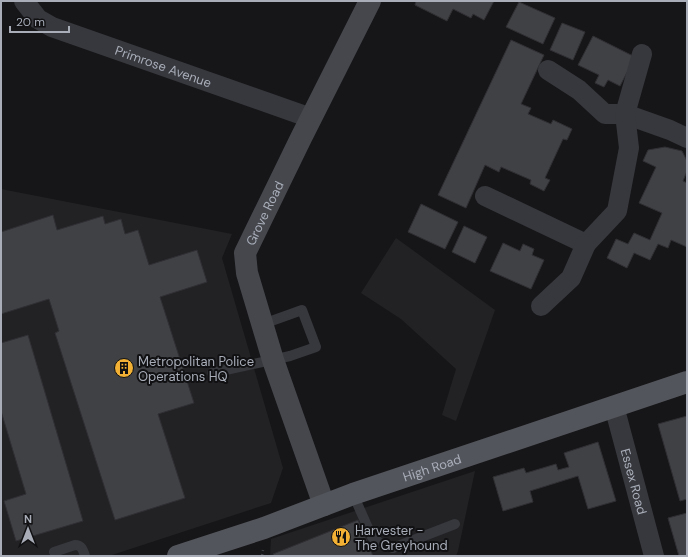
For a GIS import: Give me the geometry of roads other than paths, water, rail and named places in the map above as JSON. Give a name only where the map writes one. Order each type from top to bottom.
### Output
[{"type":"main road","name":"High Road","points":[[178,556],[264,528],[353,494],[687,382]]},
{"type":"street","name":"Primrose Avenue","points":[[24,1],[38,19],[52,27],[311,118]]},
{"type":"street","name":"Grove Road","points":[[324,505],[273,360],[247,273],[245,253],[370,1]]},
{"type":"street","points":[[541,306],[571,278],[586,244],[617,211],[629,148],[625,114],[642,54]]},
{"type":"street","points":[[548,70],[579,90],[605,114],[625,114],[670,130],[687,138]]},
{"type":"street","points":[[485,196],[586,244]]},
{"type":"street","name":"Essex Road","points":[[614,406],[654,556]]},
{"type":"lane","points":[[212,373],[290,356],[316,347],[302,310],[263,324]]},
{"type":"lane","points":[[353,494],[372,537],[394,552],[455,524]]},
{"type":"lane","points":[[54,552],[78,545],[81,546],[85,556]]},
{"type":"place","name":"Metropolitan Police Operations HQ","points":[[124,368]]},
{"type":"place","name":"Harvester - The Greyhound","points":[[341,537]]}]
